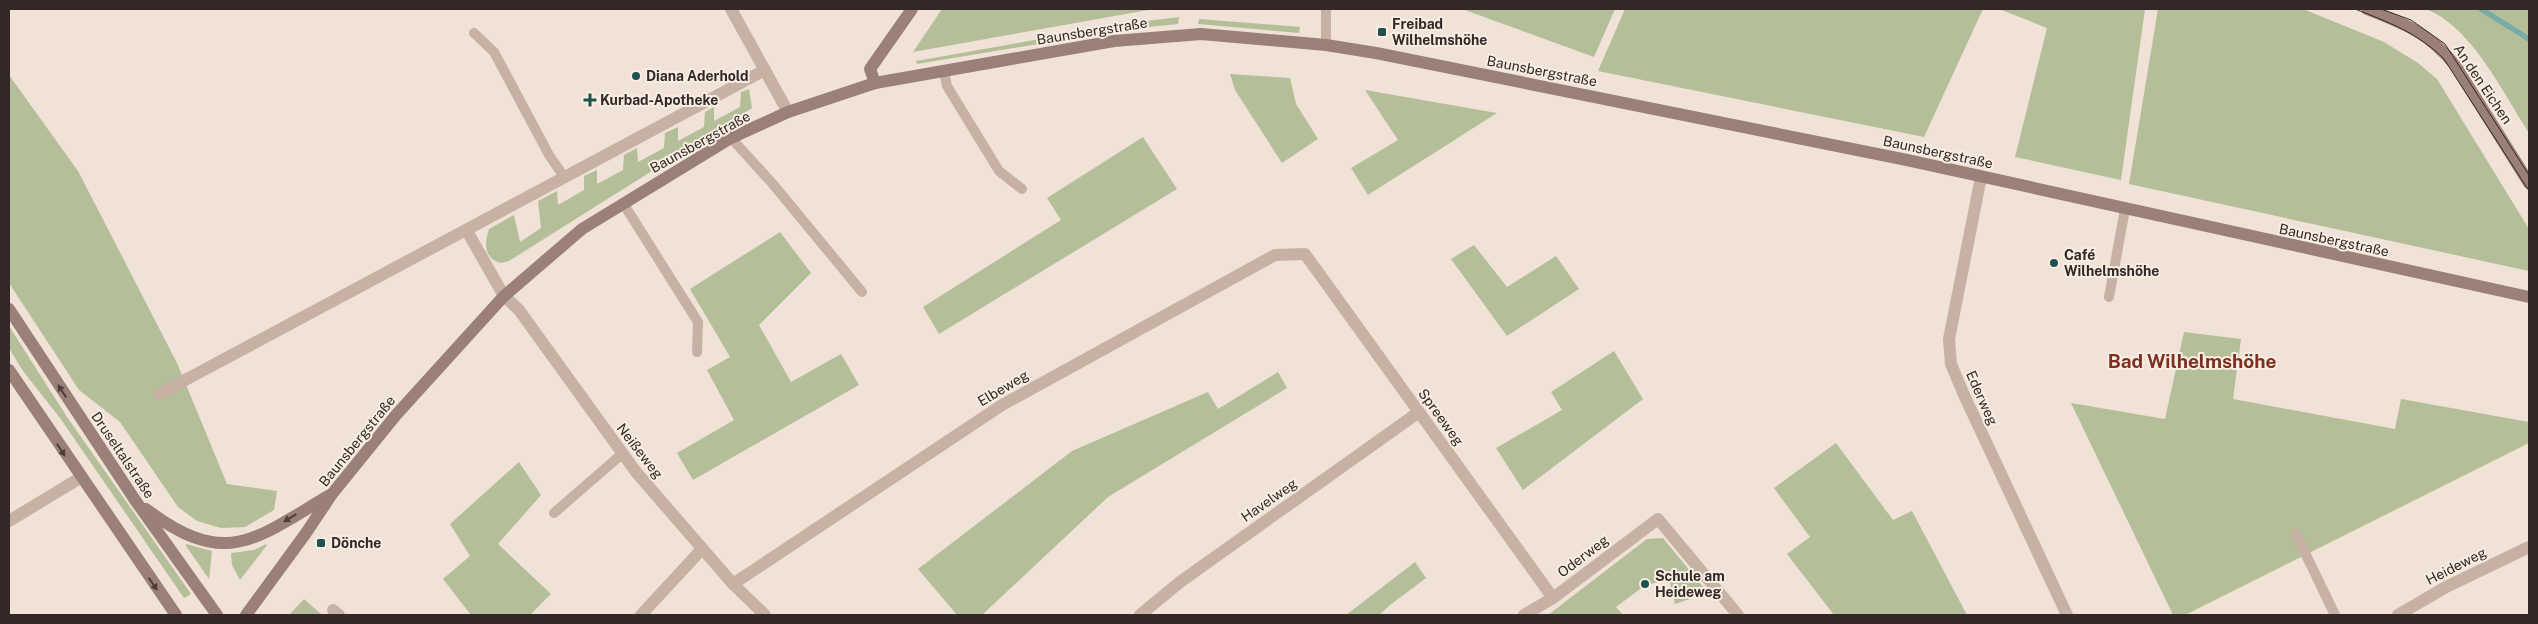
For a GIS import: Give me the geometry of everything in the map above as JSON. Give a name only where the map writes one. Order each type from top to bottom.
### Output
[{"type":"main road","points":[[875,83],[870,69],[912,9]]},
{"type":"main road","name":"An den Eichen","points":[[2367,9],[2412,27],[2441,48],[2455,65],[2529,183]]},
{"type":"main road","name":"Baunsbergstraße","points":[[246,615],[332,494],[396,415],[504,296],[582,229],[731,138],[788,112],[875,83],[1114,41],[1179,35],[1210,35],[1326,45],[1420,61],[1981,177],[2529,297]]},
{"type":"main road","name":"Druseltalstraße","points":[[9,309],[135,500],[217,615]]},
{"type":"main road","points":[[9,370],[80,478],[176,615]]},
{"type":"main road","points":[[135,500],[158,518],[186,534],[206,542],[237,544],[257,538],[332,494]]},
{"type":"street","points":[[731,9],[788,112]]},
{"type":"street","points":[[159,394],[765,70]]},
{"type":"street","name":"Ederweg","points":[[1981,177],[1949,339],[1951,364],[2067,615]]},
{"type":"street","points":[[466,231],[504,296]]},
{"type":"street","name":"Spreeweg","points":[[1305,254],[1553,598]]},
{"type":"street","name":"Elbeweg","points":[[733,584],[1002,404],[1275,255],[1305,254]]},
{"type":"street","name":"Neißeweg","points":[[504,296],[519,310],[622,454],[733,584],[765,615]]},
{"type":"street","name":"Havelweg","points":[[1140,615],[1180,582],[1418,412]]},
{"type":"street","points":[[9,521],[80,478]]},
{"type":"street","name":"Oderweg","points":[[1524,615],[1553,598],[1658,519],[1738,615]]},
{"type":"street","name":"Heideweg","points":[[2398,615],[2446,587],[2529,547]]},
{"type":"street","points":[[641,615],[702,549]]},
{"type":"lane","points":[[1326,9],[1326,45]]},
{"type":"lane","points":[[474,33],[494,52],[550,155],[565,178]]},
{"type":"lane","points":[[944,71],[947,86],[999,171],[1022,190]]},
{"type":"lane","points":[[731,138],[772,182],[862,292]]},
{"type":"lane","points":[[623,203],[698,322],[697,352]]},
{"type":"lane","points":[[2109,297],[2125,209]]},
{"type":"lane","points":[[554,512],[622,454]]},
{"type":"lane","points":[[2296,534],[2335,615]]},
{"type":"green space","points":[[942,9],[1154,9],[913,52]]},
{"type":"green space","points":[[1462,9],[1615,9],[1594,57]]},
{"type":"green space","points":[[1625,9],[1983,9],[1924,137],[1598,71]]},
{"type":"green space","points":[[1999,9],[2145,9],[2121,180],[2015,157],[2047,28]]},
{"type":"green space","points":[[2158,9],[2303,9],[2384,42],[2418,63],[2437,79],[2529,229],[2529,271],[2129,184]]},
{"type":"green space","points":[[2426,9],[2529,9],[2529,133],[2497,81],[2472,46],[2458,30],[2443,18]]},
{"type":"green space","points":[[1179,17],[1178,24],[1129,29],[917,64],[916,61],[1130,23]]},
{"type":"green space","points":[[1199,19],[1300,27],[1299,33],[1198,24]]},
{"type":"green space","points":[[1230,74],[1290,78],[1296,104],[1318,139],[1282,163],[1235,90]]},
{"type":"green space","points":[[9,75],[78,171],[177,363],[227,484],[277,491],[274,510],[245,527],[221,528],[197,521],[178,507],[120,422],[79,390],[9,283]]},
{"type":"green space","points":[[749,89],[752,108],[509,261],[501,263],[495,261],[488,254],[486,240],[489,229],[514,215],[520,242],[541,228],[538,201],[557,191],[558,205],[584,190],[584,176],[597,170],[597,184],[623,170],[624,155],[637,148],[638,162],[664,148],[665,133],[678,127],[678,141],[704,127],[705,112],[714,107],[714,121],[740,107],[741,92]]},
{"type":"green space","points":[[1365,90],[1497,113],[1368,195],[1351,168],[1398,140]]},
{"type":"green space","points":[[1143,137],[1177,189],[939,334],[923,307],[1061,220],[1047,198]]},
{"type":"green space","points":[[780,232],[811,273],[759,325],[791,382],[841,354],[859,385],[693,480],[677,453],[734,420],[707,370],[730,357],[690,289]]},
{"type":"green space","points":[[1474,245],[1507,287],[1556,256],[1579,289],[1507,336],[1451,259]]},
{"type":"green space","points":[[9,326],[67,417],[191,594],[184,598],[60,418],[23,371],[9,348]]},
{"type":"green space","points":[[2184,332],[2241,339],[2233,399],[2395,429],[2401,399],[2529,422],[2529,443],[2185,615],[2173,615],[2071,403],[2165,419]]},
{"type":"green space","points":[[1614,351],[1643,399],[1523,490],[1496,448],[1562,410],[1551,392]]},
{"type":"green space","points":[[1278,372],[1287,388],[1108,497],[982,615],[957,615],[918,569],[1072,451],[1208,392],[1218,409]]},
{"type":"green space","points":[[1836,443],[1893,520],[1912,511],[1967,615],[1834,615],[1787,554],[1810,537],[1774,488]]},
{"type":"green space","points":[[519,462],[541,495],[498,544],[551,594],[530,615],[471,615],[443,579],[470,556],[450,524]]},
{"type":"green space","name":"Schule am Heideweg","points":[[1663,538],[1708,593],[1675,604],[1669,579],[1644,586],[1616,607],[1623,615],[1548,615],[1647,539]]},
{"type":"green space","points":[[186,544],[212,551],[209,579],[186,546]]},
{"type":"green space","points":[[266,544],[240,580],[232,565],[231,553],[254,550]]},
{"type":"green space","points":[[1415,562],[1426,578],[1379,615],[1346,615]]},
{"type":"green space","points":[[304,599],[322,615],[289,615]]},
{"type":"waterway","points":[[2481,9],[2529,39]]},
{"type":"tram line","points":[[2355,9],[2413,35],[2444,59],[2529,191]]},
{"type":"tram line","points":[[2381,9],[2411,20],[2445,44],[2529,175]]},
{"type":"place","name":"Freibad Wilhelmshöhe","points":[[1382,32]]},
{"type":"place","name":"Diana Aderhold","points":[[636,76]]},
{"type":"place","name":"Kurbad-Apotheke","points":[[590,100]]},
{"type":"place","name":"Café Wilhelmshöhe","points":[[2054,263]]},
{"type":"place","name":"Dönche","points":[[321,543]]},
{"type":"place","name":"Schule am Heideweg","points":[[1645,584]]},
{"type":"district","name":"Bad Wilhelmshöhe","points":[[2192,361]]}]
